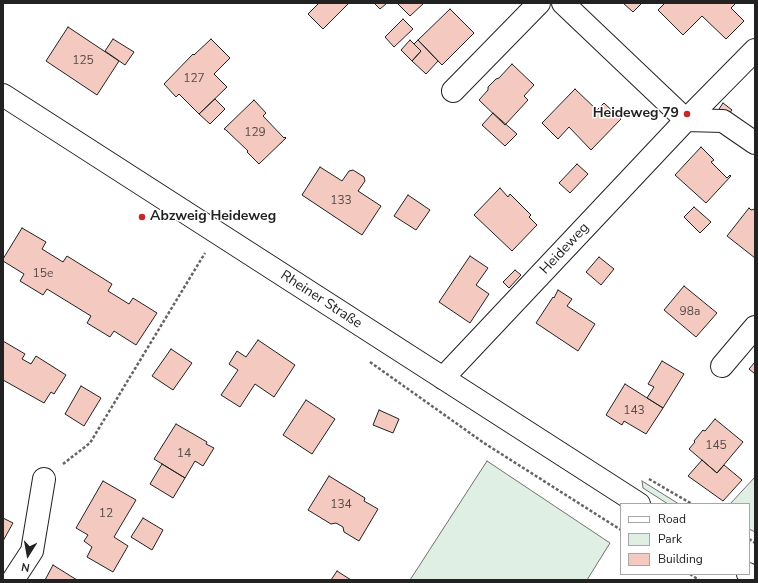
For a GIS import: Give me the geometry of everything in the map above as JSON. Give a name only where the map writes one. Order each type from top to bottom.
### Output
[{"type":"street","points":[[453,90],[539,3]]},
{"type":"street","points":[[563,3],[686,120],[723,121],[755,143]]},
{"type":"street","name":"Heideweg","points":[[443,378],[686,120],[755,50]]},
{"type":"street","name":"Rheiner Straße","points":[[3,95],[637,503]]},
{"type":"street","points":[[722,366],[755,327]]},
{"type":"street","points":[[13,580],[32,551],[44,480]]},
{"type":"path","points":[[44,480],[90,444],[218,233]]},
{"type":"green space","points":[[487,461],[610,543],[587,580],[410,580]]},
{"type":"green space","points":[[755,477],[755,532],[750,530],[750,503],[731,503]]},
{"type":"green space","points":[[642,481],[677,503],[666,503],[643,488]]},
{"type":"building","points":[[319,3],[349,3],[323,29],[308,14]]},
{"type":"building","points":[[374,3],[387,3],[380,9]]},
{"type":"building","points":[[397,3],[424,3],[410,16]]},
{"type":"building","points":[[623,3],[642,3],[633,12]]},
{"type":"building","points":[[665,3],[736,3],[731,8],[744,21],[726,39],[702,16],[683,35],[658,10]]},
{"type":"building","points":[[450,9],[474,33],[442,65],[418,40]]},
{"type":"building","points":[[403,19],[413,29],[394,47],[385,37]]},
{"type":"building","points":[[68,27],[119,61],[97,95],[46,61]]},
{"type":"building","points":[[113,39],[134,52],[125,65],[105,51]]},
{"type":"building","points":[[211,39],[230,58],[214,74],[227,87],[199,114],[179,94],[176,97],[164,84],[193,54],[194,55]]},
{"type":"building","points":[[410,40],[421,51],[412,61],[401,50]]},
{"type":"building","points":[[418,40],[438,61],[426,74],[412,61],[421,51],[414,44]]},
{"type":"building","points":[[512,64],[534,85],[524,96],[528,100],[505,125],[479,100],[488,90],[488,87]]},
{"type":"building","points":[[575,89],[597,110],[604,103],[621,119],[591,150],[569,127],[558,139],[542,123]]},
{"type":"building","points":[[215,99],[225,109],[210,124],[199,114]]},
{"type":"building","points":[[254,100],[266,113],[263,116],[284,138],[286,138],[259,164],[247,152],[248,151],[224,129]]},
{"type":"building","points":[[723,103],[732,110],[728,115],[719,109]]},
{"type":"building","points":[[493,113],[517,134],[505,146],[482,125]]},
{"type":"building","points":[[701,147],[714,160],[711,162],[727,178],[730,175],[731,176],[706,203],[675,175]]},
{"type":"building","points":[[577,164],[588,174],[570,193],[559,183]]},
{"type":"building","points":[[320,167],[342,181],[349,171],[353,170],[364,177],[365,181],[358,191],[381,206],[362,235],[302,195]]},
{"type":"building","points":[[500,188],[508,197],[510,194],[531,215],[529,217],[537,225],[512,251],[474,215]]},
{"type":"building","points":[[408,195],[430,210],[416,230],[394,216]]},
{"type":"building","points":[[694,207],[711,222],[700,233],[684,217]]},
{"type":"building","points":[[749,208],[751,210],[755,209],[755,258],[727,236]]},
{"type":"building","points":[[22,228],[46,242],[42,249],[63,262],[67,256],[112,284],[108,291],[129,304],[133,298],[157,313],[136,345],[114,331],[110,337],[87,323],[91,316],[47,289],[43,295],[20,281],[24,274],[3,261],[3,259]]},
{"type":"building","points":[[470,256],[488,268],[476,285],[489,294],[470,323],[439,302]]},
{"type":"building","points":[[599,257],[614,269],[601,285],[586,272]]},
{"type":"building","points":[[515,270],[521,275],[509,288],[503,282]]},
{"type":"building","points":[[684,286],[717,313],[696,337],[664,310]]},
{"type":"building","points":[[558,290],[572,299],[567,306],[595,324],[578,351],[536,323]]},
{"type":"building","points":[[258,340],[295,365],[274,397],[255,384],[240,407],[221,395],[238,370],[229,364],[237,351],[246,357]]},
{"type":"building","points":[[3,341],[25,354],[22,359],[31,364],[36,356],[66,375],[54,394],[51,392],[44,403],[3,380]]},
{"type":"building","points":[[171,349],[192,363],[173,390],[152,376]]},
{"type":"building","points":[[662,361],[684,374],[663,408],[647,398],[654,387],[648,384]]},
{"type":"building","points":[[755,362],[755,374],[749,369]]},
{"type":"building","points":[[625,384],[663,408],[646,434],[624,421],[622,425],[606,415]]},
{"type":"building","points":[[81,386],[101,398],[84,426],[65,414]]},
{"type":"building","points":[[306,400],[335,419],[312,454],[283,435]]},
{"type":"building","points":[[379,410],[399,419],[393,433],[373,425]]},
{"type":"building","points":[[715,419],[743,442],[717,473],[689,449],[703,430],[705,431]]},
{"type":"building","points":[[176,424],[207,442],[206,444],[214,448],[203,466],[195,461],[185,478],[154,459]]},
{"type":"building","points":[[702,460],[717,473],[724,465],[742,480],[723,501],[688,476]]},
{"type":"building","points":[[162,464],[185,478],[173,498],[150,484]]},
{"type":"building","points":[[329,476],[365,498],[364,501],[378,509],[359,541],[344,532],[343,527],[336,523],[331,524],[308,510]]},
{"type":"building","points":[[103,481],[136,500],[114,537],[128,546],[113,572],[87,557],[92,547],[84,541],[88,535],[76,528]]},
{"type":"building","points":[[3,518],[13,523],[3,541]]},
{"type":"building","points":[[143,518],[163,530],[152,550],[131,537]]},
{"type":"building","points":[[53,565],[77,580],[45,580]]},
{"type":"building","points":[[337,571],[351,580],[331,580]]},
{"type":"place","name":"Heideweg 79","points":[[687,114]]},
{"type":"place","name":"Abzweig Heideweg","points":[[142,217]]}]
